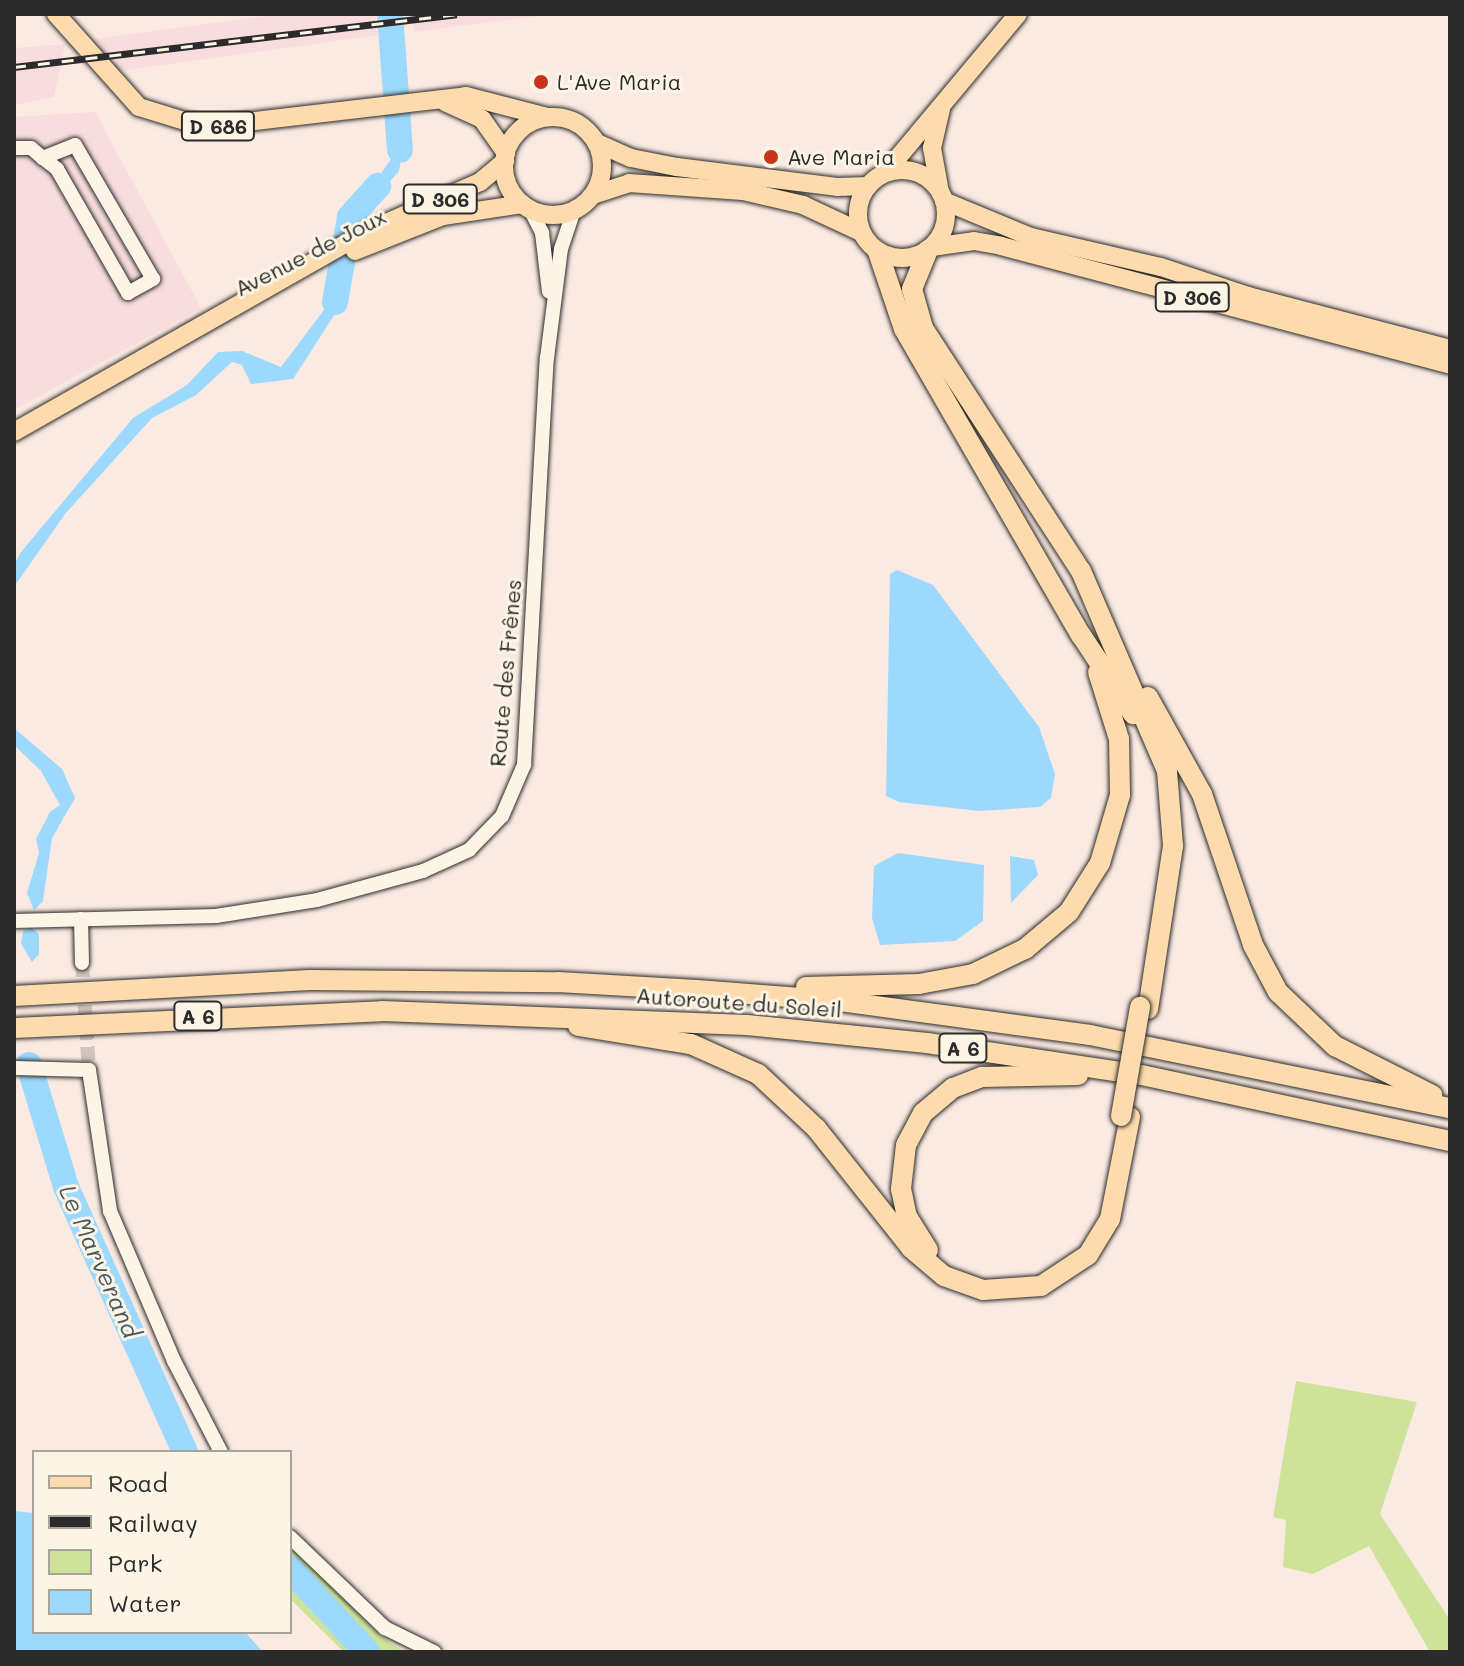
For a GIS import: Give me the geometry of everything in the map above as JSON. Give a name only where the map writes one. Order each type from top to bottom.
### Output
[{"type":"highway","points":[[469,1012],[664,1038],[739,1062],[777,1088],[807,1119],[921,1257],[944,1276],[983,1290],[1041,1286],[1088,1255],[1110,1219],[1170,871],[1173,806],[1162,753],[1081,571],[1038,498],[995,441],[923,328],[912,289],[930,249]]},
{"type":"highway","points":[[878,252],[904,329],[1081,635],[1123,693],[1153,755],[1162,793],[1162,859],[1144,1008]]},
{"type":"highway","points":[[697,990],[936,982],[992,967],[1042,938],[1092,879],[1108,844],[1120,795],[1113,714],[1081,635]]},
{"type":"highway","points":[[1125,664],[1165,722],[1202,794],[1253,945],[1278,992],[1335,1046],[1450,1106]]},
{"type":"highway","name":"Autoroute du Soleil","points":[[14,996],[325,980],[697,990],[839,1001],[1090,1035],[1450,1106]]},
{"type":"highway","name":"Autoroute du Soleil","points":[[14,1028],[299,1012],[469,1012],[762,1026],[927,1043],[1142,1075],[1450,1141]]},
{"type":"highway","points":[[1126,1116],[1099,1219],[1079,1250],[1049,1273],[1000,1283],[964,1275],[930,1252],[914,1230],[903,1203],[901,1166],[915,1124],[942,1095],[996,1075],[1142,1075]]},
{"type":"main road","name":"D 686","points":[[56,14],[114,84],[139,107],[172,120],[204,127],[426,100],[481,97],[547,117]]},
{"type":"main road","points":[[861,232],[858,208],[868,186],[885,173],[946,96],[1018,14]]},
{"type":"main road","points":[[868,186],[837,187],[677,167],[631,158],[597,143],[576,123],[547,117],[526,125],[506,157],[506,177],[526,206],[552,215],[574,210],[593,195],[629,183],[743,191],[803,205],[861,232],[878,252],[898,259],[930,249],[946,220],[932,148],[946,96]]},
{"type":"main road","points":[[426,100],[453,103],[482,119],[506,157]]},
{"type":"main road","points":[[593,195],[602,170],[597,143]]},
{"type":"main road","name":"Avenue de Joux","points":[[14,432],[128,367],[211,331],[323,263],[370,230],[480,182],[506,157]]},
{"type":"main road","points":[[885,173],[917,172],[942,196]]},
{"type":"main road","name":"D 306","points":[[942,196],[1031,237],[1161,267],[1248,296],[1450,349]]},
{"type":"main road","name":"Avenue de Joux","points":[[323,263],[443,216],[526,206]]},
{"type":"main road","name":"D 306","points":[[930,249],[974,241],[1001,246],[1450,365]]},
{"type":"street","points":[[14,148],[31,148],[43,158],[57,169],[128,293],[153,279],[75,145],[43,158]]},
{"type":"street","name":"Route des Frênes","points":[[526,206],[542,233],[551,308]]},
{"type":"street","name":"Route des Frênes","points":[[14,921],[216,916],[317,900],[423,871],[469,850],[502,816],[524,765],[551,308],[574,210]]},
{"type":"street","points":[[81,919],[82,963]]},
{"type":"street","points":[[14,1068],[89,1070],[110,1211],[174,1361],[220,1450]]},
{"type":"street","points":[[292,1539],[385,1628],[434,1652]]},
{"type":"shaded area","points":[[279,14],[375,14],[378,35],[119,71],[95,39]]},
{"type":"shaded area","points":[[411,14],[553,14],[414,32]]},
{"type":"shaded area","points":[[65,44],[54,97],[14,105],[14,48]]},
{"type":"shaded area","points":[[95,112],[201,308],[14,410],[14,117]]},
{"type":"green space","points":[[1296,1381],[1417,1402],[1380,1514],[1450,1620],[1450,1652],[1430,1652],[1369,1546],[1313,1574],[1283,1567],[1286,1520],[1273,1517]]},
{"type":"green space","points":[[292,1547],[380,1636],[405,1652],[344,1652],[292,1601]]},
{"type":"water","points":[[400,40],[407,88],[392,90],[385,42]]},
{"type":"water","points":[[409,114],[399,171],[364,211],[354,211],[392,158],[394,115]]},
{"type":"water","points":[[353,265],[344,300],[293,379],[251,384],[242,365],[232,362],[196,395],[152,418],[65,514],[14,587],[14,565],[21,552],[133,418],[187,385],[218,352],[242,351],[281,367],[333,298],[331,277]]},
{"type":"water","points":[[897,570],[933,585],[1039,727],[1055,774],[1051,798],[1040,807],[979,811],[899,802],[886,796],[890,574]]},
{"type":"water","points":[[14,728],[62,769],[75,798],[52,838],[43,901],[34,910],[27,893],[39,853],[36,839],[50,812],[60,805],[41,771],[14,745]]},
{"type":"water","points":[[898,853],[984,865],[983,921],[955,941],[880,945],[872,918],[874,866]]},
{"type":"water","points":[[1010,856],[1034,860],[1038,875],[1011,903]]},
{"type":"water","points":[[31,927],[39,934],[39,954],[32,962],[21,944],[23,931]]},
{"type":"water","points":[[14,1511],[32,1513],[32,1634],[247,1634],[263,1652],[14,1652]]},
{"type":"waterway","name":"Le Marverand","points":[[390,14],[400,150]]},
{"type":"waterway","name":"Le Marverand","points":[[335,302],[350,217],[378,186]]},
{"type":"waterway","name":"Le Marverand","points":[[29,1065],[66,1187],[184,1450]]},
{"type":"waterway","name":"Le Marverand","points":[[292,1571],[367,1652]]},
{"type":"tunnel","points":[[82,963],[89,1070]]},
{"type":"railway","points":[[14,67],[457,14]]},
{"type":"place","name":"L'Ave Maria","points":[[541,82]]},
{"type":"place","name":"Ave Maria","points":[[771,157]]}]
